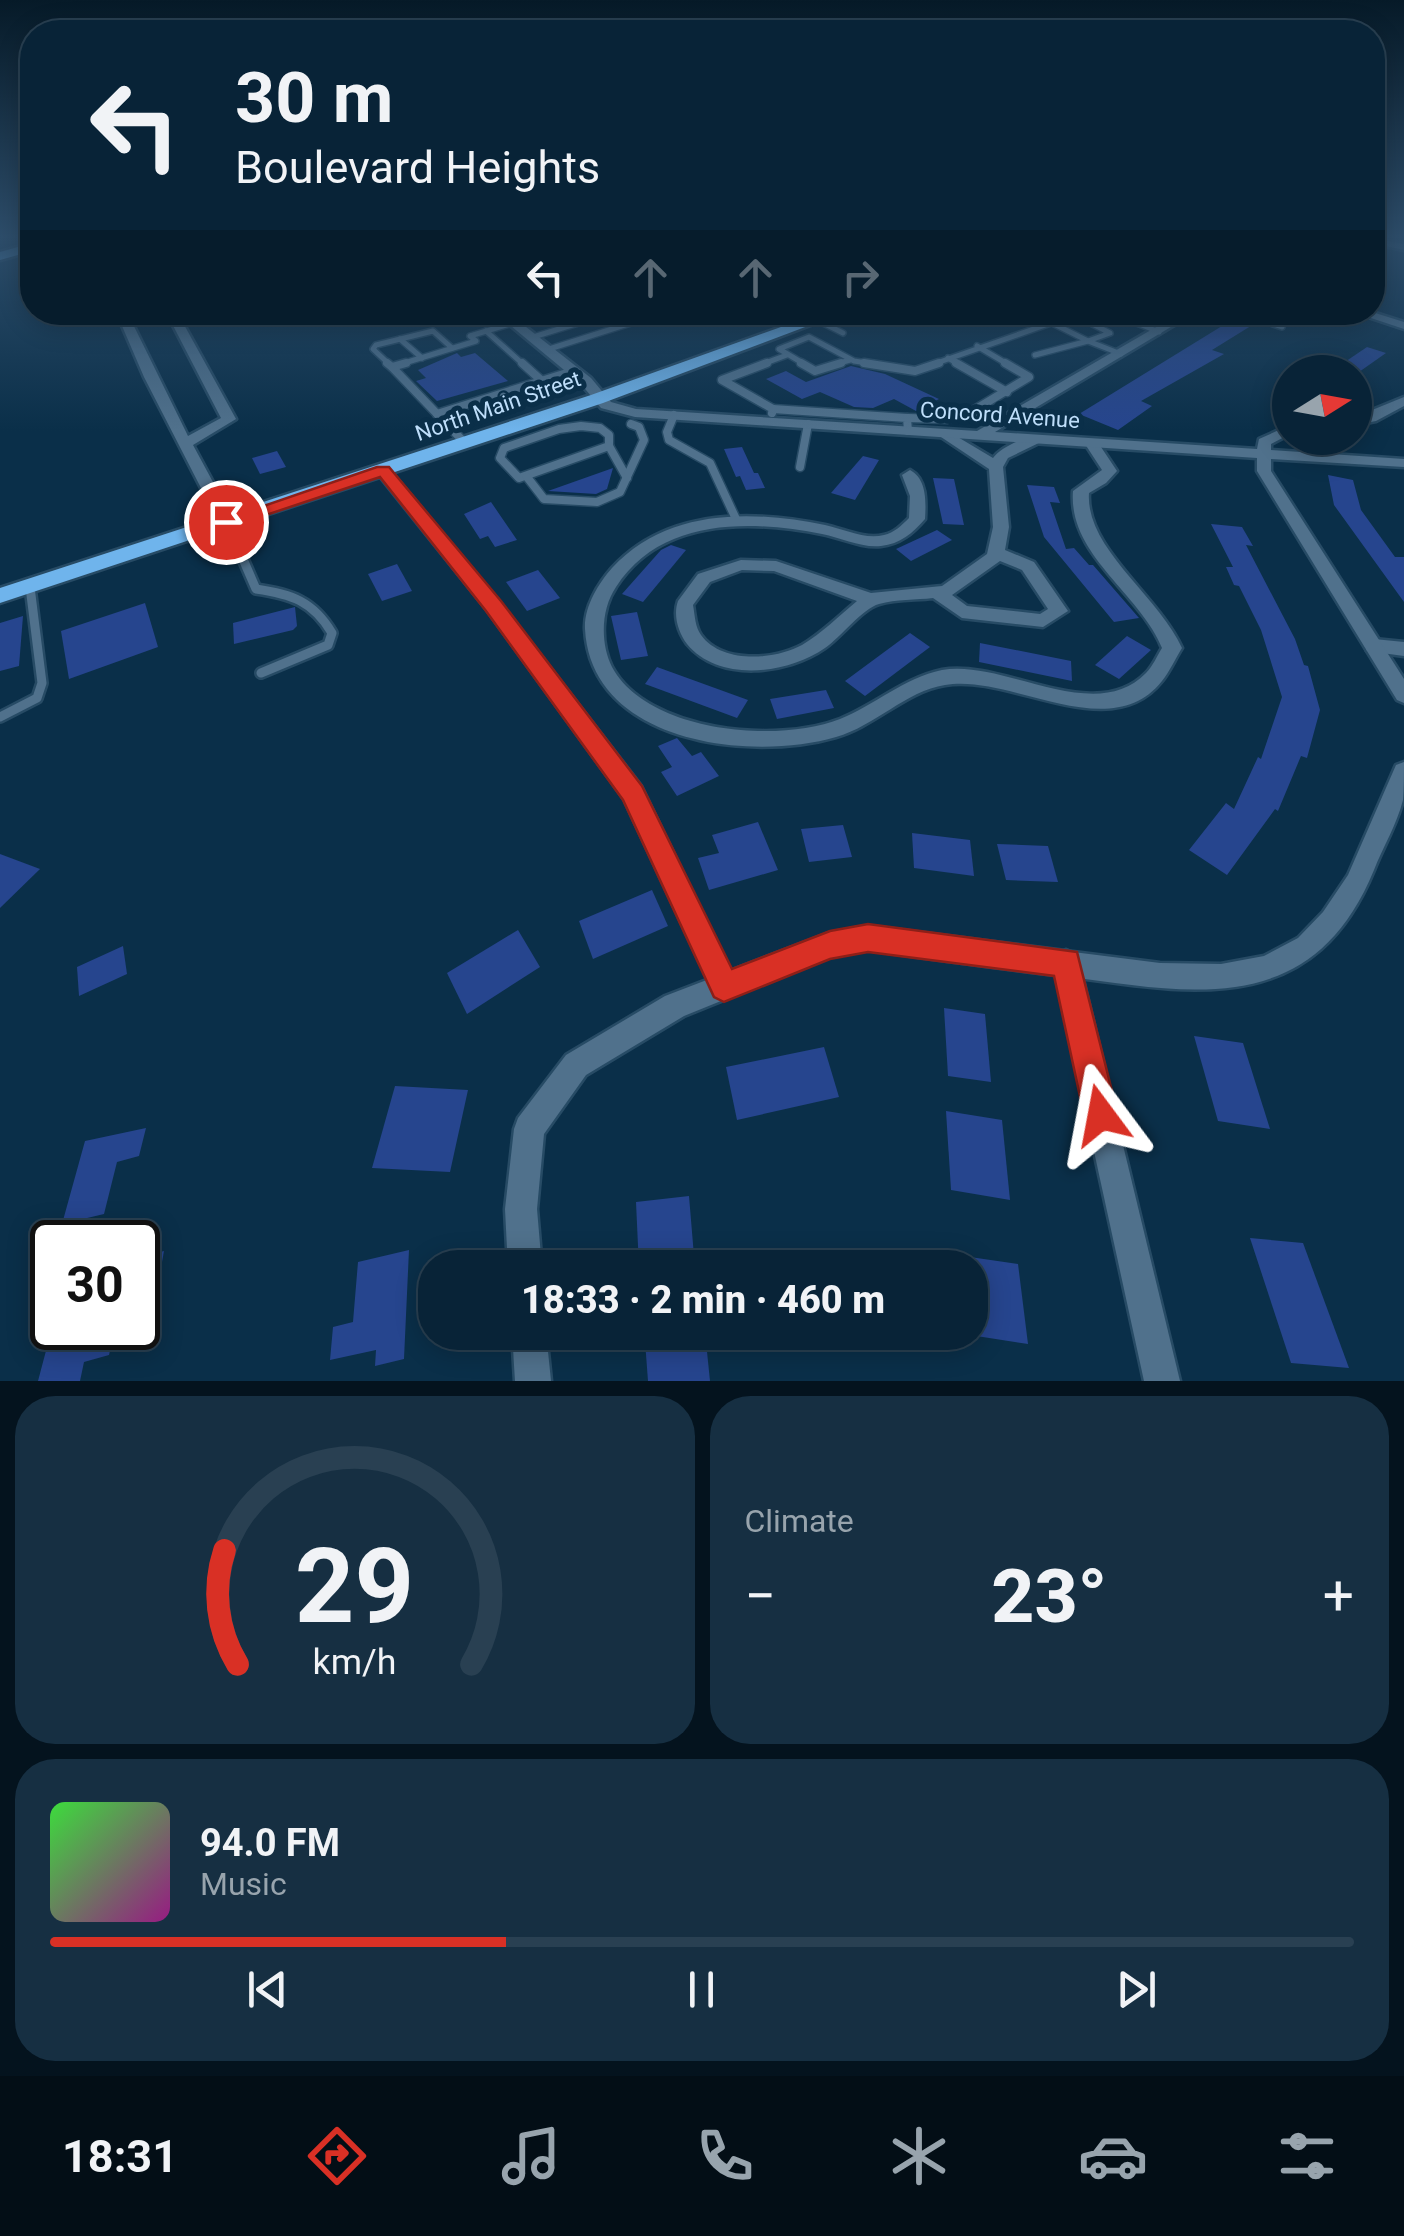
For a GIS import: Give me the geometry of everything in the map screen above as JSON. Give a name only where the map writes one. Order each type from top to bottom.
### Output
[{"type":"main road","name":"North Main Street","points":[[0,596],[465,443],[497,442],[552,422],[597,398],[781,339],[808,325]]},
{"type":"street","points":[[127,325],[226,522]]},
{"type":"street","points":[[178,325],[230,419],[186,442]]},
{"type":"street","points":[[514,325],[573,372],[597,398]]},
{"type":"street","points":[[978,436],[1170,325]]},
{"type":"street","name":"Concord Avenue","points":[[597,398],[632,418],[771,415],[808,424],[907,425],[946,434],[1404,464]]},
{"type":"street","points":[[1372,417],[1404,401]]},
{"type":"street","points":[[946,434],[996,467]]},
{"type":"street","points":[[1272,438],[1264,442],[1264,471],[1404,695]]},
{"type":"street","points":[[870,599],[807,652],[762,662],[710,655],[690,635],[684,605],[704,578],[741,565],[776,566],[870,599],[946,591],[996,553],[1002,527],[996,467],[1002,455],[1038,440]]},
{"type":"street","points":[[910,475],[918,496],[917,519],[904,532],[887,540],[866,540],[765,518],[699,526],[645,544],[616,574],[600,598],[595,646],[604,670],[625,698],[672,724],[704,734],[750,739],[805,736],[862,720],[942,677],[984,680],[1064,699],[1120,700],[1138,694],[1151,683],[1172,648],[1160,620],[1086,528],[1080,509],[1081,490],[1102,480],[1110,471],[1092,444]]},
{"type":"street","points":[[383,470],[494,606],[633,794],[724,986]]},
{"type":"street","points":[[936,592],[962,612],[1043,621],[1059,611],[1028,566],[996,553]]},
{"type":"street","points":[[1374,646],[1404,649]]},
{"type":"street","points":[[524,1250],[521,1210],[529,1129],[576,1065],[675,1006],[830,945],[868,938],[1160,976],[1222,976],[1266,968],[1306,947],[1332,920],[1356,882],[1404,770]]},
{"type":"street","points":[[1066,963],[1162,1381]]},
{"type":"street","points":[[531,1350],[533,1381]]},
{"type":"lane","points":[[392,368],[476,341],[470,336],[509,325]]},
{"type":"lane","points":[[530,338],[572,325]]},
{"type":"lane","points":[[546,350],[626,325]]},
{"type":"lane","points":[[821,344],[843,333],[827,325]]},
{"type":"lane","points":[[781,339],[809,337],[850,360],[900,372],[914,371],[1045,325]]},
{"type":"lane","points":[[1056,325],[1121,354]]},
{"type":"lane","points":[[1035,355],[1110,333],[1095,325]]},
{"type":"lane","points":[[1142,325],[1159,332]]},
{"type":"lane","points":[[1276,325],[1282,327]]},
{"type":"lane","points":[[452,348],[433,331],[373,349],[465,443]]},
{"type":"lane","points":[[486,331],[542,381]]},
{"type":"lane","points":[[781,339],[809,337]]},
{"type":"lane","points":[[400,339],[422,358]]},
{"type":"lane","points":[[781,339],[787,355],[815,371],[850,360]]},
{"type":"lane","points":[[787,355],[722,380],[771,415],[907,425],[971,412],[1029,377],[977,346]]},
{"type":"lane","points":[[948,358],[1007,392]]},
{"type":"lane","points":[[437,414],[573,372]]},
{"type":"lane","points":[[971,412],[999,424]]},
{"type":"lane","points":[[674,415],[668,426],[669,440],[710,462],[736,519]]},
{"type":"lane","points":[[527,477],[544,499],[578,504],[597,502],[620,492],[644,440],[632,418],[609,435]]},
{"type":"lane","points":[[552,422],[600,428],[609,435]]},
{"type":"lane","points":[[800,468],[808,424]]},
{"type":"lane","points":[[609,435],[609,446],[621,460],[627,478]]},
{"type":"lane","points":[[497,442],[500,458],[519,478],[609,446]]},
{"type":"lane","points":[[226,522],[256,589],[306,600],[321,613],[332,633],[328,645],[260,672]]},
{"type":"lane","points":[[0,717],[37,698],[42,683],[30,587]]},
{"type":"building","points":[[1224,325],[1252,325],[1212,350],[1224,354],[1141,401],[1152,406],[1118,430],[1079,414]]},
{"type":"building","points":[[1367,347],[1386,353],[1372,363],[1372,355],[1355,355]]},
{"type":"building","points":[[457,353],[461,357],[475,353],[508,381],[437,401],[416,381],[426,378],[418,370]]},
{"type":"building","points":[[851,366],[885,374],[939,399],[916,411],[894,399],[873,408],[854,407],[820,392],[802,399],[766,379],[786,371],[806,382]]},
{"type":"building","points":[[742,447],[765,488],[746,490],[740,476],[736,477],[724,449]]},
{"type":"building","points":[[277,451],[286,467],[260,474],[252,458]]},
{"type":"building","points":[[863,456],[879,460],[855,500],[831,493]]},
{"type":"building","points":[[613,468],[607,489],[596,494],[548,491]]},
{"type":"building","points":[[1328,475],[1353,480],[1361,510],[1395,557],[1404,557],[1404,602],[1334,505]]},
{"type":"building","points":[[933,478],[954,479],[964,525],[943,524]]},
{"type":"building","points":[[1027,485],[1054,487],[1060,503],[1050,502],[1066,549],[1074,548],[1093,565],[1139,618],[1114,622],[1044,537]]},
{"type":"building","points":[[491,502],[517,540],[495,547],[488,536],[480,539],[464,514]]},
{"type":"building","points":[[1211,524],[1242,527],[1253,546],[1246,545],[1295,639],[1304,665],[1308,666],[1320,710],[1307,758],[1301,756],[1278,811],[1275,809],[1227,875],[1189,850],[1226,803],[1234,809],[1258,757],[1261,759],[1282,697],[1261,630],[1239,586],[1234,585],[1226,567],[1233,567]]},
{"type":"building","points":[[937,530],[952,540],[911,561],[896,549]]},
{"type":"building","points":[[671,545],[686,550],[643,602],[622,594],[661,550]]},
{"type":"building","points":[[397,564],[412,591],[382,601],[368,574]]},
{"type":"building","points":[[538,570],[560,598],[527,611],[506,582]]},
{"type":"building","points":[[145,603],[158,647],[69,679],[61,631]]},
{"type":"building","points":[[295,607],[297,626],[293,630],[234,644],[233,623]]},
{"type":"building","points":[[637,612],[648,656],[621,660],[611,616]]},
{"type":"building","points":[[23,616],[19,666],[0,671],[0,623]]},
{"type":"building","points":[[910,633],[930,647],[865,696],[845,681]]},
{"type":"building","points":[[1127,636],[1151,650],[1119,679],[1095,665]]},
{"type":"building","points":[[980,643],[1071,661],[1072,681],[979,662]]},
{"type":"building","points":[[657,667],[748,700],[737,718],[645,684]]},
{"type":"building","points":[[826,690],[834,708],[777,719],[770,699]]},
{"type":"building","points":[[677,738],[692,756],[701,752],[719,776],[677,796],[661,772],[672,767],[658,746]]},
{"type":"building","points":[[758,822],[778,870],[709,890],[698,858],[719,853],[712,835]]},
{"type":"building","points":[[843,825],[852,857],[809,862],[801,829]]},
{"type":"building","points":[[912,833],[970,840],[974,876],[914,868]]},
{"type":"building","points":[[997,844],[1048,846],[1058,882],[1006,880]]},
{"type":"building","points":[[0,854],[40,869],[0,908]]},
{"type":"building","points":[[652,890],[668,926],[593,959],[579,921]]},
{"type":"building","points":[[518,930],[540,967],[467,1014],[447,973]]},
{"type":"building","points":[[123,946],[127,974],[79,996],[77,967]]},
{"type":"building","points":[[944,1008],[985,1014],[991,1082],[948,1076]]},
{"type":"building","points":[[1194,1036],[1243,1043],[1270,1129],[1218,1121]]},
{"type":"building","points":[[824,1047],[839,1097],[737,1120],[726,1067]]},
{"type":"building","points":[[395,1086],[468,1090],[450,1172],[372,1168]]},
{"type":"building","points":[[946,1111],[1002,1120],[1010,1200],[951,1190]]},
{"type":"building","points":[[146,1128],[139,1156],[117,1162],[104,1214],[63,1220],[85,1141]]},
{"type":"building","points":[[689,1196],[694,1250],[638,1250],[636,1202]]},
{"type":"building","points":[[1250,1238],[1303,1243],[1349,1368],[1291,1363]]},
{"type":"building","points":[[409,1250],[404,1359],[375,1366],[376,1350],[330,1360],[333,1327],[353,1322],[358,1262]]},
{"type":"building","points":[[988,1260],[1018,1264],[1028,1344],[988,1338]]},
{"type":"building","points":[[46,1350],[110,1350],[109,1355],[84,1362],[80,1381],[38,1381]]},
{"type":"building","points":[[646,1350],[707,1350],[710,1381],[648,1381]]},
{"type":"route","points":[[226,522],[383,470],[494,606],[633,794],[724,986],[830,945],[868,938],[1066,963],[1101,1115]]}]
